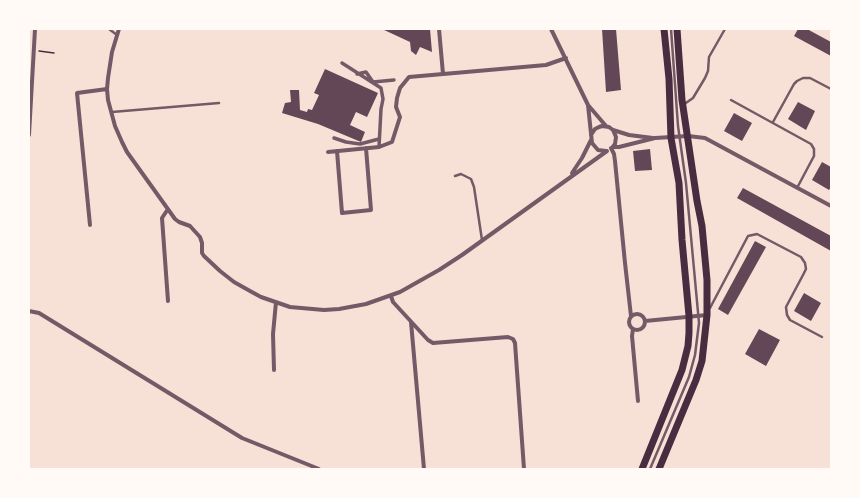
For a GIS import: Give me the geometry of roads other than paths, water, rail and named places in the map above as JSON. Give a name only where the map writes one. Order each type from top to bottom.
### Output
[{"type":"main road","points":[[642,469],[682,370],[688,346],[689,316],[682,240],[679,184],[671,138],[669,79],[664,29]]},
{"type":"main road","points":[[659,469],[698,374],[702,361],[707,315],[707,280],[702,226],[683,105],[677,29]]},
{"type":"street","points":[[29,135],[35,29]]},
{"type":"street","points":[[119,29],[110,61],[107,89],[111,112],[127,152],[179,222],[190,226],[202,240],[202,253],[204,256],[234,282],[250,291],[290,307],[339,310],[366,304],[390,296],[420,282],[482,241],[610,149],[615,144],[616,137],[613,130]]},
{"type":"street","points":[[439,29],[443,74]]},
{"type":"street","points":[[551,29],[588,105],[606,126],[629,135],[655,138],[688,136],[705,138],[831,206]]},
{"type":"street","points":[[328,152],[379,147],[392,142],[400,117],[396,107],[397,98],[400,88],[409,78],[546,65],[566,58]]},
{"type":"street","points":[[342,63],[381,88],[383,100],[379,147]]},
{"type":"street","points":[[357,74],[366,72],[373,82]]},
{"type":"street","points":[[373,82],[394,80]]},
{"type":"street","points":[[90,225],[77,93],[107,89]]},
{"type":"street","points":[[588,105],[591,138],[596,148],[601,151],[655,138]]},
{"type":"street","points":[[569,177],[582,158],[595,129],[606,126]]},
{"type":"street","points":[[334,138],[360,144],[379,139]]},
{"type":"street","points":[[337,151],[342,213],[364,211],[371,210],[366,148]]},
{"type":"street","points":[[610,149],[614,154],[615,161],[631,316],[629,322],[632,329],[638,401]]},
{"type":"street","points":[[168,209],[162,218],[168,301]]},
{"type":"street","points":[[390,296],[393,302],[411,322],[433,343],[508,337],[513,339],[515,343],[524,469]]},
{"type":"street","points":[[274,370],[273,334],[276,302]]},
{"type":"street","points":[[29,311],[39,314],[242,438],[319,469]]},
{"type":"street","points":[[631,316],[638,314],[643,316],[645,321],[644,326],[640,329],[632,329]]},
{"type":"street","points":[[645,321],[707,315]]},
{"type":"street","points":[[411,322],[424,469]]},
{"type":"lane","points":[[109,29],[117,34]]},
{"type":"lane","points":[[650,469],[689,377],[695,355],[699,316],[686,183],[679,137],[671,29]]},
{"type":"lane","points":[[683,105],[693,98],[705,78],[708,71],[709,57],[725,29]]},
{"type":"lane","points":[[773,122],[797,81],[803,78],[810,78],[831,89]]},
{"type":"lane","points":[[731,100],[811,144],[814,150],[814,156],[797,188]]},
{"type":"lane","points":[[111,112],[219,103]]},
{"type":"lane","points":[[455,176],[461,174],[471,178],[474,187],[482,241]]},
{"type":"lane","points":[[707,315],[710,311],[710,305],[748,236],[757,234],[801,257],[805,263],[806,269],[786,307],[787,314],[790,320],[822,337]]}]
